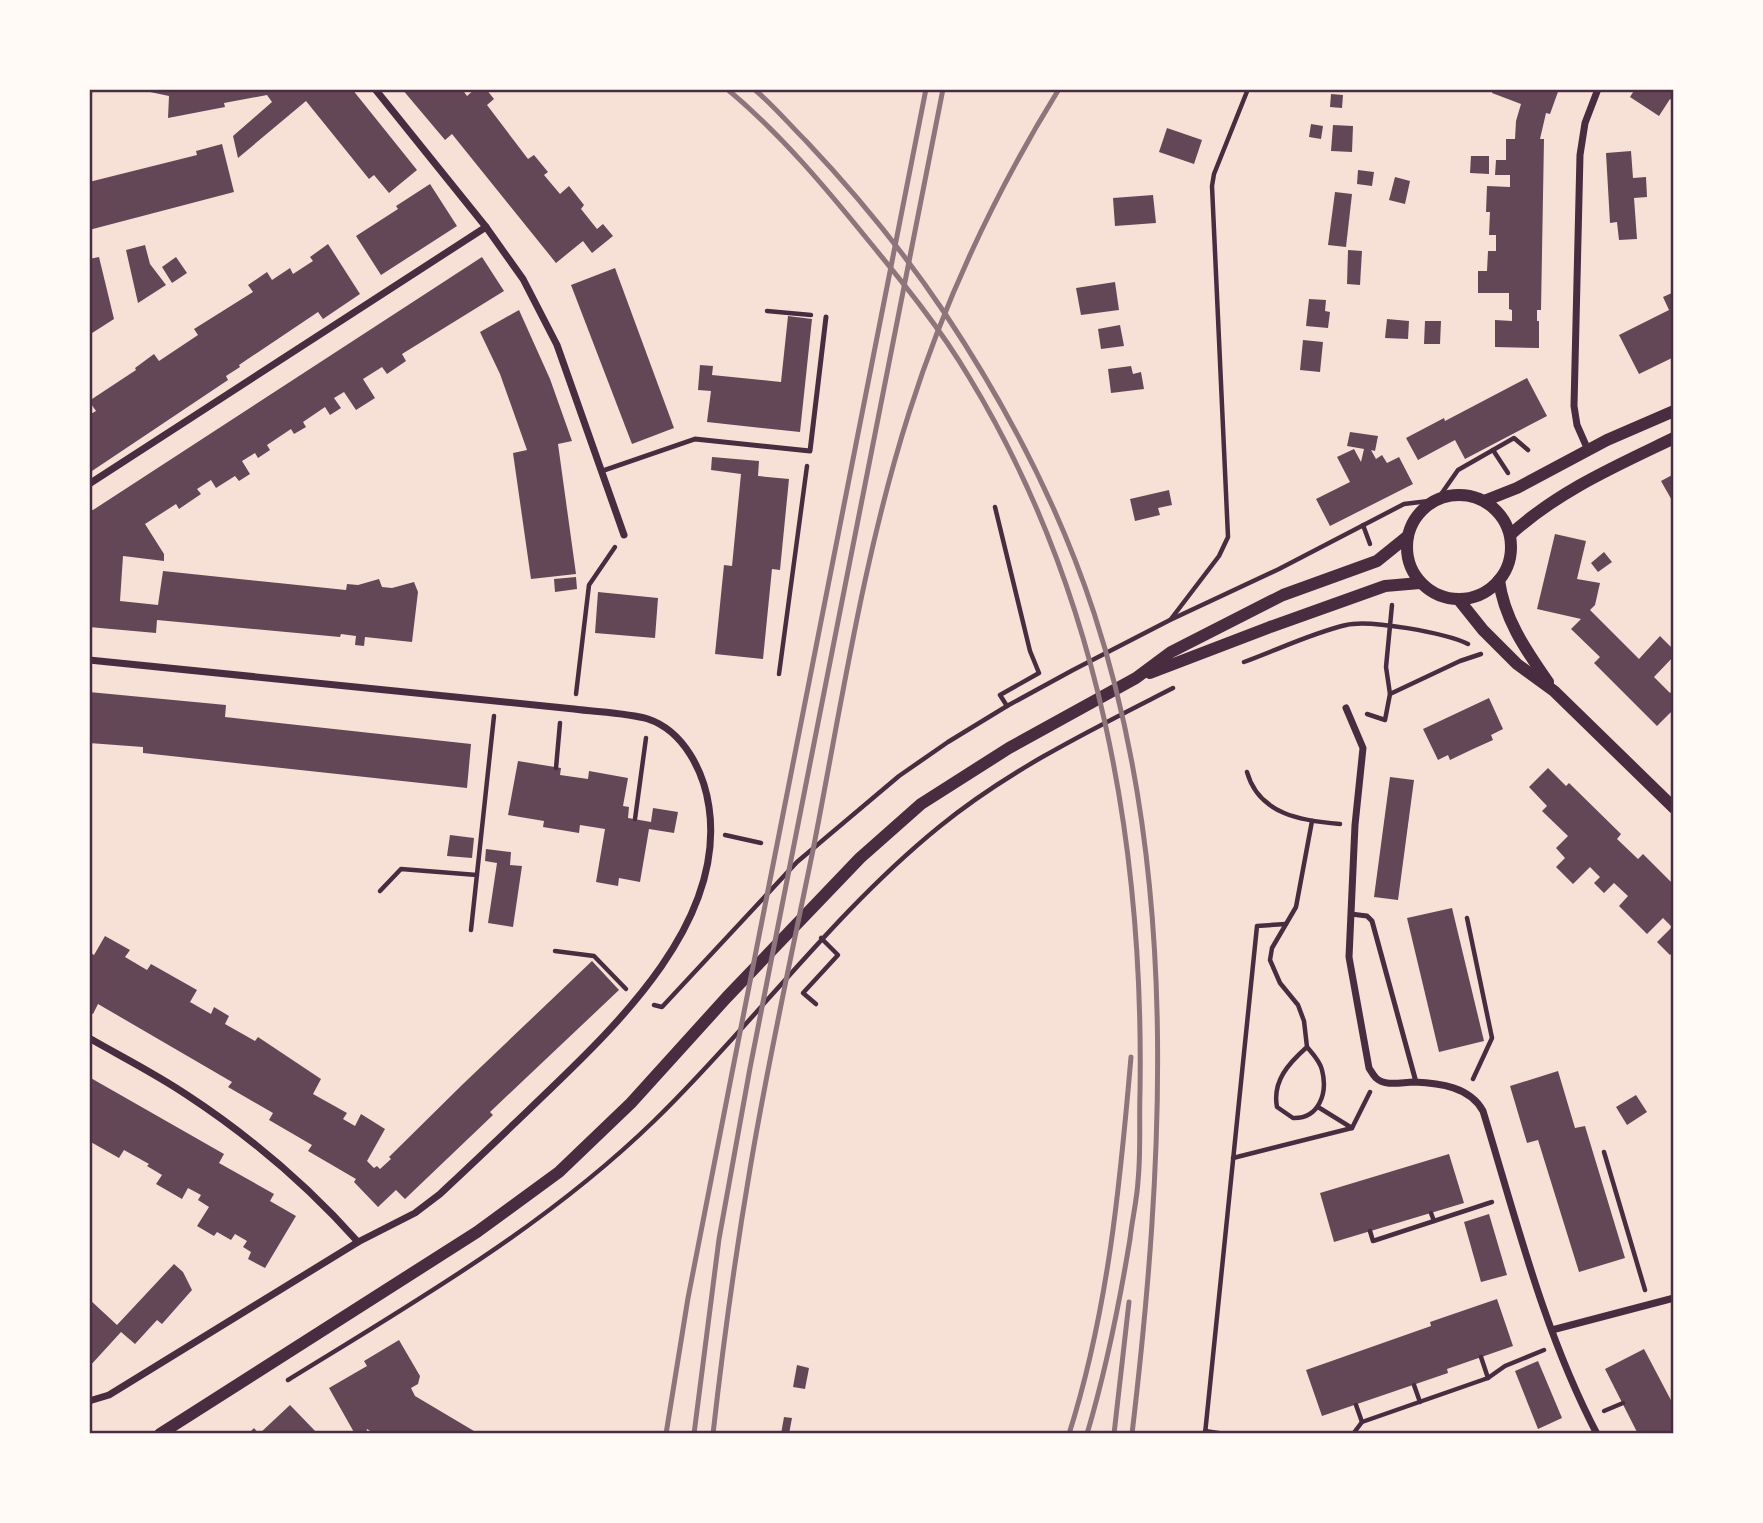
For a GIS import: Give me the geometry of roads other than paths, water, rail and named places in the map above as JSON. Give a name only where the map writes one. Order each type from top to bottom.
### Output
[{"type":"street","points":[[375,89],[486,227],[523,279],[557,345],[624,535]]},
{"type":"street","points":[[1588,450],[1577,425],[1574,406],[1580,155],[1585,123],[1598,89]]},
{"type":"street","points":[[89,484],[486,227]]},
{"type":"street","points":[[1483,501],[1517,488],[1588,450],[1674,411]]},
{"type":"street","points":[[1510,535],[1534,513],[1559,496],[1674,438]]},
{"type":"street","points":[[1462,495],[1483,501],[1504,519],[1510,535],[1509,562],[1499,580],[1483,593],[1459,600],[1437,595],[1420,583],[1408,561],[1408,536],[1417,516],[1437,500],[1462,495]]},
{"type":"street","points":[[160,1434],[477,1232],[559,1172],[631,1103],[727,997],[860,858],[921,804],[1009,747],[1136,678],[1171,652],[1236,617],[1283,596],[1377,561],[1408,536]]},
{"type":"street","points":[[1499,580],[1501,598],[1508,617],[1554,691]]},
{"type":"street","points":[[1136,678],[1385,586],[1420,583]]},
{"type":"street","points":[[1459,600],[1483,631],[1517,664],[1554,691],[1674,808]]},
{"type":"street","points":[[89,660],[649,719],[669,732],[686,748],[699,770],[707,792],[711,823],[708,860],[698,898],[684,931],[668,956],[595,1047],[440,1194],[415,1213],[359,1242],[109,1395],[89,1401]]},
{"type":"street","points":[[1346,708],[1363,748],[1349,957],[1369,1068],[1376,1078],[1390,1083],[1416,1082],[1459,1088],[1478,1101],[1552,1330],[1597,1434]]},
{"type":"street","points":[[89,1038],[185,1093],[222,1119],[302,1184],[359,1242]]},
{"type":"street","points":[[1552,1330],[1674,1298]]},
{"type":"lane","points":[[602,471],[695,439],[810,451],[826,317]]},
{"type":"lane","points":[[1351,915],[1367,916],[1372,921],[1416,1082]]},
{"type":"railway","points":[[727,89],[784,142],[852,220],[934,324],[958,359],[1014,459],[1051,544],[1081,632],[1105,722],[1122,813],[1133,906],[1139,999],[1140,1092],[1137,1195],[1112,1338],[1087,1434]]},
{"type":"railway","points":[[754,89],[861,202],[896,245],[967,347],[1048,495],[1094,613],[1122,713],[1141,814],[1152,917],[1157,1020],[1157,1124],[1152,1228],[1132,1434]]},
{"type":"railway","points":[[666,1434],[688,1298],[926,89]]},
{"type":"railway","points":[[694,1434],[719,1239],[750,1068],[943,89]]},
{"type":"railway","points":[[713,1434],[734,1268],[757,1128],[855,628],[879,520],[909,413],[956,287],[993,206],[1059,89]]},
{"type":"railway","points":[[1069,1434],[1094,1341],[1103,1294],[1117,1200],[1131,1057]]},
{"type":"railway","points":[[1114,1434],[1129,1302]]}]
